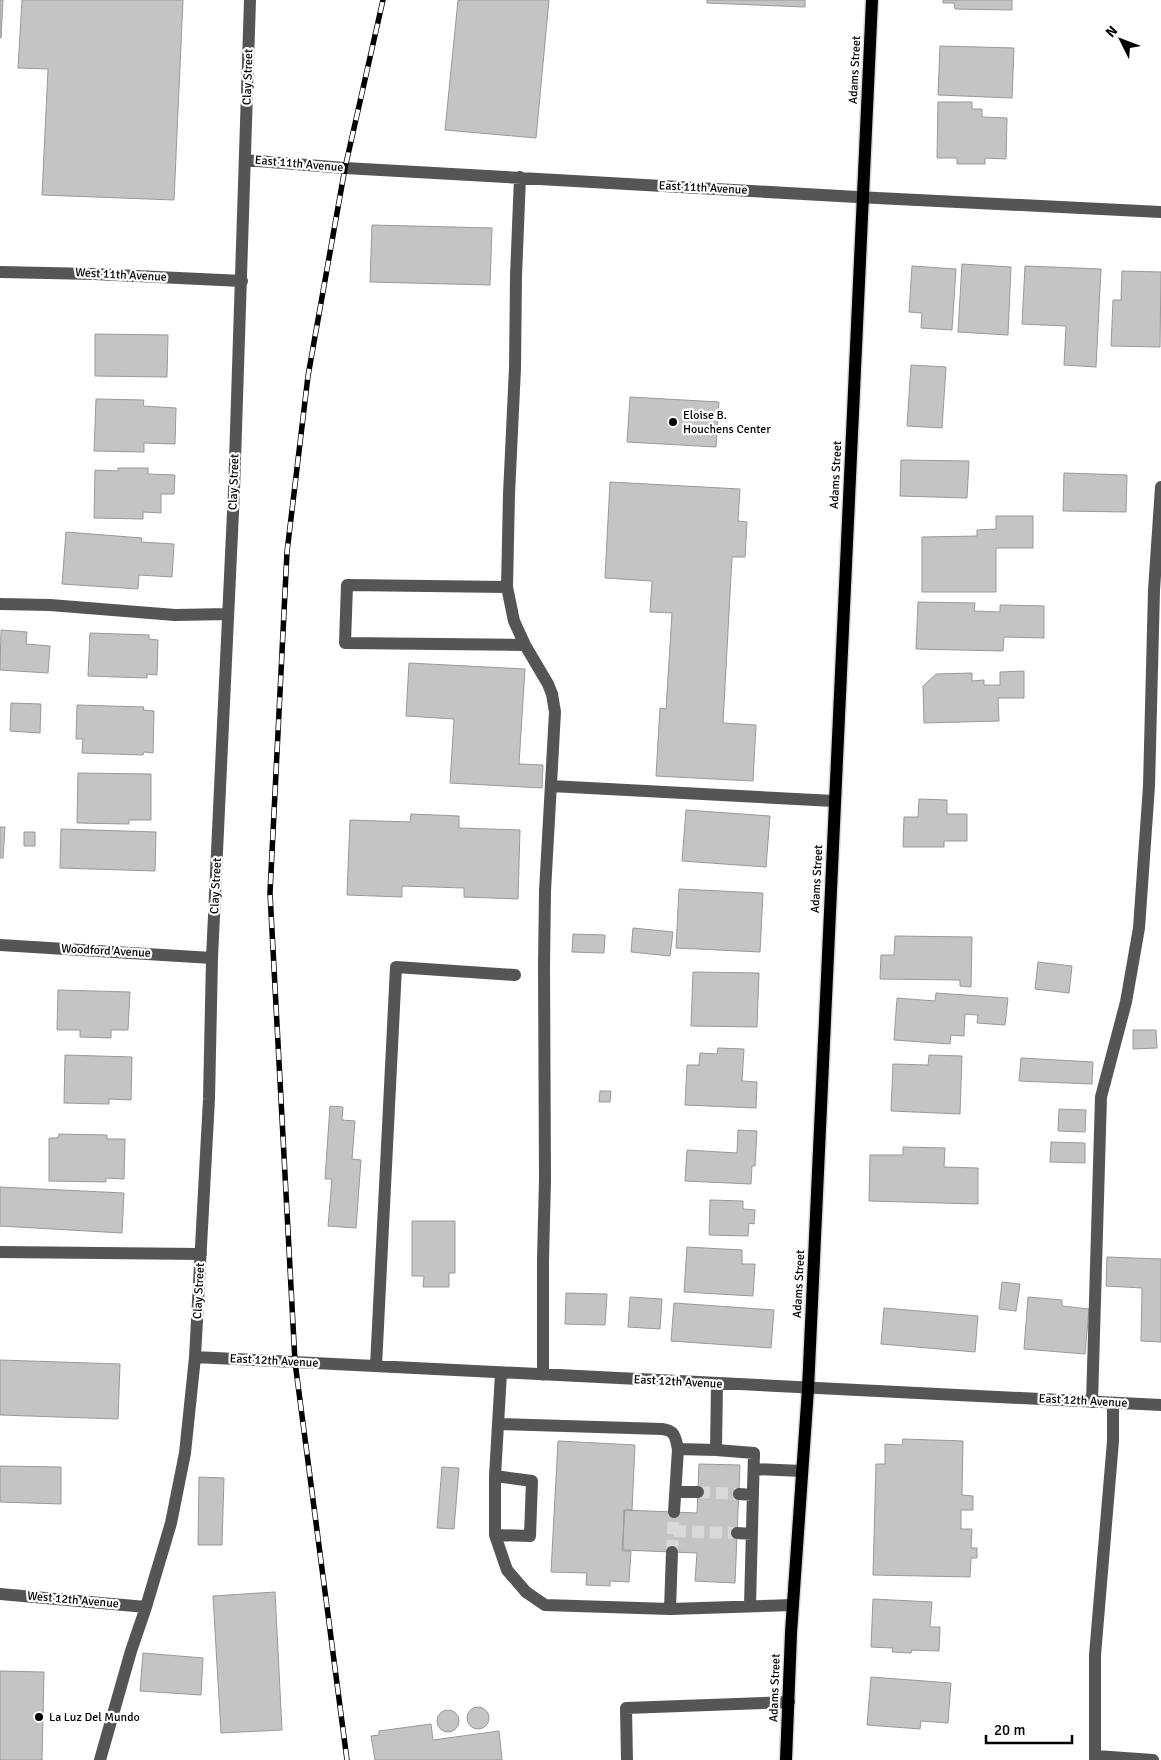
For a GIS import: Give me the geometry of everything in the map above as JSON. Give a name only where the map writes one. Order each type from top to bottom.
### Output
[{"type":"main road","name":"Adams Street","points":[[786,1760],[793,1606],[808,1388],[872,0]]},
{"type":"street","name":"Clay Street","points":[[100,1760],[118,1694],[172,1523],[181,1477],[195,1357],[209,1100],[212,958],[242,281],[250,0]]},
{"type":"street","name":"East 11th Avenue","points":[[245,160],[345,168],[863,198],[1161,212]]},
{"type":"street","points":[[520,177],[507,587],[514,621],[525,645],[548,684],[555,712],[545,891],[543,1375]]},
{"type":"street","name":"West 11th Avenue","points":[[0,272],[242,281]]},
{"type":"street","points":[[1092,1402],[1101,1097],[1126,1002],[1139,928],[1149,786],[1154,590],[1161,488]]},
{"type":"street","points":[[507,587],[347,585],[345,643],[525,645]]},
{"type":"street","points":[[0,604],[50,605],[175,615],[228,614]]},
{"type":"street","points":[[551,786],[834,801]]},
{"type":"street","name":"Woodford Avenue","points":[[0,945],[212,958]]},
{"type":"street","points":[[376,1366],[396,967],[515,975]]},
{"type":"street","points":[[0,1252],[201,1254]]},
{"type":"street","name":"East 12th Avenue","points":[[195,1357],[1161,1405]]},
{"type":"street","points":[[501,1372],[495,1476],[494,1535],[507,1570],[526,1592],[545,1605],[670,1609],[750,1605],[793,1606]]},
{"type":"street","points":[[716,1450],[717,1384]]},
{"type":"street","points":[[1113,1403],[1113,1441],[1094,1655],[1096,1758],[1153,1760]]},
{"type":"street","points":[[498,1424],[662,1428],[670,1430],[675,1435],[678,1449],[674,1512]]},
{"type":"street","points":[[678,1449],[754,1453],[750,1605]]},
{"type":"street","points":[[754,1469],[802,1471]]},
{"type":"street","points":[[494,1535],[530,1536],[532,1481],[495,1476]]},
{"type":"street","points":[[676,1492],[698,1492]]},
{"type":"street","points":[[739,1494],[753,1495]]},
{"type":"street","points":[[737,1533],[752,1534]]},
{"type":"street","points":[[670,1609],[672,1552]]},
{"type":"street","name":"West 12th Avenue","points":[[0,1594],[146,1607]]},
{"type":"street","points":[[627,1760],[626,1708],[789,1702]]},
{"type":"building","points":[[0,0],[3,0],[1,38],[0,38]]},
{"type":"building","points":[[22,0],[183,0],[174,200],[42,195],[48,69],[18,68]]},
{"type":"building","points":[[458,0],[549,0],[536,138],[445,130]]},
{"type":"building","points":[[707,0],[805,0],[805,7],[707,3]]},
{"type":"building","points":[[943,0],[1012,0],[1012,10],[955,9],[954,3],[943,3]]},
{"type":"building","points":[[940,46],[1014,48],[1012,98],[938,95]]},
{"type":"building","points":[[938,102],[972,102],[972,109],[982,109],[982,117],[1007,118],[1006,159],[985,158],[985,164],[957,164],[957,158],[937,158]]},
{"type":"building","points":[[372,225],[492,228],[490,285],[370,282]]},
{"type":"building","points":[[962,264],[1011,267],[1008,335],[958,332]]},
{"type":"building","points":[[912,266],[956,269],[952,330],[921,328],[922,313],[909,312]]},
{"type":"building","points":[[1025,266],[1101,269],[1096,367],[1064,365],[1066,326],[1022,324]]},
{"type":"building","points":[[1122,271],[1161,272],[1160,347],[1111,346],[1113,300],[1121,300]]},
{"type":"building","points":[[95,334],[168,335],[167,377],[95,376]]},
{"type":"building","points":[[911,365],[946,367],[942,428],[907,426]]},
{"type":"building","name":"Eloise B. Houchens Center","points":[[630,397],[719,402],[716,447],[627,442]]},
{"type":"building","points":[[96,399],[144,400],[143,406],[176,408],[175,444],[144,443],[144,452],[94,451]]},
{"type":"building","points":[[901,460],[969,461],[967,498],[900,496]]},
{"type":"building","points":[[118,468],[148,468],[148,474],[175,475],[174,494],[161,494],[161,513],[143,512],[143,519],[94,518],[95,470],[118,471]]},
{"type":"building","points":[[1064,473],[1127,475],[1126,512],[1063,511]]},
{"type":"building","points":[[610,482],[740,489],[738,521],[747,522],[745,557],[732,557],[723,723],[756,725],[753,781],[656,776],[660,708],[666,709],[672,613],[650,612],[652,581],[605,578]]},
{"type":"building","points":[[996,516],[1033,516],[1033,548],[996,548],[996,592],[922,592],[922,537],[977,536],[977,530],[996,529]]},
{"type":"building","points":[[66,532],[142,538],[141,542],[174,544],[172,577],[139,575],[138,589],[62,584]]},
{"type":"building","points":[[918,602],[975,603],[974,611],[1000,612],[1000,605],[1044,606],[1044,638],[1004,637],[1003,651],[916,649]]},
{"type":"building","points":[[1,630],[27,632],[26,644],[50,646],[48,673],[0,670]]},
{"type":"building","points":[[90,633],[149,635],[149,639],[158,640],[157,675],[147,674],[147,678],[88,676]]},
{"type":"building","points":[[409,663],[525,669],[519,764],[543,765],[542,788],[450,783],[454,719],[406,716]]},
{"type":"building","points":[[1024,671],[1024,698],[998,698],[999,721],[924,723],[923,686],[936,674],[972,673],[972,681],[984,680],[984,685],[1000,685],[1000,672]]},
{"type":"building","points":[[11,703],[41,704],[40,733],[10,731]]},
{"type":"building","points":[[77,705],[144,707],[143,710],[154,711],[153,753],[144,752],[143,755],[82,753],[83,739],[76,739]]},
{"type":"building","points":[[78,773],[151,774],[151,820],[129,820],[129,824],[77,823]]},
{"type":"building","points":[[919,799],[947,800],[947,814],[967,814],[967,841],[944,841],[944,847],[903,847],[904,817],[918,817]]},
{"type":"building","points":[[686,810],[770,816],[766,867],[682,861]]},
{"type":"building","points":[[411,814],[459,816],[459,828],[520,830],[518,899],[464,897],[464,888],[402,886],[402,897],[347,895],[350,820],[410,822]]},
{"type":"building","points":[[0,827],[5,827],[3,858],[0,858]]},
{"type":"building","points":[[61,829],[156,832],[155,871],[60,868]]},
{"type":"building","points":[[24,832],[35,832],[35,846],[24,846]]},
{"type":"building","points":[[679,889],[763,893],[760,952],[676,948]]},
{"type":"building","points":[[633,928],[673,932],[670,956],[631,952]]},
{"type":"building","points":[[573,934],[605,935],[604,953],[572,952]]},
{"type":"building","points":[[895,936],[972,937],[971,987],[960,986],[960,980],[880,979],[881,955],[894,955]]},
{"type":"building","points":[[1038,962],[1072,966],[1069,993],[1035,989]]},
{"type":"building","points":[[693,972],[759,973],[757,1027],[691,1026]]},
{"type":"building","points":[[58,990],[130,992],[128,1030],[111,1030],[111,1038],[80,1037],[80,1030],[57,1030]]},
{"type":"building","points":[[936,993],[1008,998],[1005,1025],[977,1023],[978,1015],[965,1014],[964,1036],[951,1035],[950,1044],[894,1040],[897,998],[935,1001]]},
{"type":"building","points":[[1133,1030],[1156,1030],[1157,1048],[1133,1049]]},
{"type":"building","points":[[718,1048],[744,1049],[742,1081],[757,1082],[756,1108],[685,1105],[687,1065],[699,1065],[700,1053],[717,1054]]},
{"type":"building","points":[[65,1055],[132,1057],[131,1100],[109,1099],[109,1104],[64,1103]]},
{"type":"building","points":[[929,1055],[962,1056],[960,1114],[891,1111],[893,1064],[928,1065]]},
{"type":"building","points":[[1021,1058],[1093,1062],[1092,1084],[1019,1081]]},
{"type":"building","points":[[600,1091],[611,1091],[610,1102],[599,1102]]},
{"type":"building","points":[[330,1106],[343,1107],[342,1120],[355,1121],[352,1159],[361,1160],[356,1228],[328,1226],[332,1179],[325,1179]]},
{"type":"building","points":[[1059,1109],[1086,1110],[1085,1132],[1058,1131]]},
{"type":"building","points":[[738,1130],[757,1131],[755,1166],[752,1166],[751,1184],[685,1181],[687,1150],[737,1153]]},
{"type":"building","points":[[59,1134],[107,1135],[107,1139],[125,1139],[124,1179],[106,1178],[106,1182],[49,1181],[49,1138],[58,1138]]},
{"type":"building","points":[[1051,1142],[1085,1143],[1085,1163],[1050,1162]]},
{"type":"building","points":[[903,1147],[945,1148],[944,1167],[978,1168],[978,1204],[869,1201],[870,1155],[903,1155]]},
{"type":"building","points":[[0,1187],[124,1193],[122,1233],[0,1226]]},
{"type":"building","points":[[710,1200],[743,1201],[743,1209],[755,1210],[754,1224],[749,1223],[748,1236],[709,1235]]},
{"type":"building","points":[[412,1221],[455,1221],[455,1273],[449,1273],[449,1287],[423,1287],[424,1276],[412,1276]]},
{"type":"building","points":[[687,1247],[742,1250],[742,1264],[755,1264],[753,1296],[684,1292]]},
{"type":"building","points":[[1107,1257],[1161,1259],[1161,1342],[1141,1341],[1142,1288],[1106,1286]]},
{"type":"building","points":[[1002,1282],[1020,1284],[1016,1311],[999,1309]]},
{"type":"building","points":[[566,1293],[607,1294],[605,1325],[565,1324]]},
{"type":"building","points":[[630,1297],[662,1299],[660,1329],[628,1327]]},
{"type":"building","points":[[1028,1297],[1062,1300],[1062,1306],[1089,1309],[1085,1354],[1024,1349]]},
{"type":"building","points":[[674,1303],[774,1310],[771,1348],[671,1341]]},
{"type":"building","points":[[884,1308],[978,1316],[975,1352],[881,1344]]},
{"type":"building","points":[[0,1360],[120,1364],[118,1419],[0,1415]]},
{"type":"building","points":[[903,1439],[963,1441],[962,1495],[973,1496],[973,1510],[961,1510],[961,1529],[972,1529],[971,1548],[977,1548],[977,1558],[971,1558],[970,1577],[873,1575],[876,1464],[885,1464],[885,1444],[902,1445]]},
{"type":"building","points":[[558,1441],[635,1445],[632,1510],[625,1510],[622,1551],[631,1551],[629,1582],[610,1581],[610,1586],[586,1585],[587,1573],[551,1572]]},
{"type":"building","points":[[699,1464],[740,1465],[735,1583],[695,1581],[697,1553],[623,1550],[624,1510],[697,1513]]},
{"type":"building","points":[[0,1466],[61,1467],[61,1504],[0,1502]]},
{"type":"building","points":[[442,1467],[459,1468],[454,1529],[437,1528]]},
{"type":"building","points":[[199,1477],[224,1478],[222,1545],[198,1545]]},
{"type":"building","points":[[275,1592],[282,1730],[221,1733],[213,1596]]},
{"type":"building","points":[[873,1599],[932,1602],[930,1627],[940,1627],[939,1651],[912,1650],[911,1653],[892,1652],[893,1648],[871,1647]]},
{"type":"building","points":[[143,1653],[203,1658],[201,1695],[140,1691]]},
{"type":"building","points":[[0,1671],[44,1672],[42,1760],[0,1760]]},
{"type":"building","points":[[871,1677],[951,1683],[948,1723],[921,1721],[920,1729],[867,1725]]},
{"type":"building","points":[[478,1707],[486,1710],[489,1718],[486,1726],[478,1729],[470,1726],[467,1718],[470,1710]]},
{"type":"building","points":[[448,1710],[456,1713],[459,1721],[456,1729],[448,1732],[440,1729],[437,1721],[440,1713]]},
{"type":"building","points":[[431,1724],[433,1740],[499,1731],[502,1760],[375,1760],[371,1736],[379,1735],[379,1731]]},
{"type":"tunnel","points":[[698,1492],[739,1494]]},
{"type":"tunnel","points":[[672,1552],[674,1512]]},
{"type":"tunnel","points":[[674,1531],[737,1533]]},
{"type":"railway","points":[[347,1760],[295,1362],[270,893],[287,552],[308,376],[345,168],[383,0]]},
{"type":"place","name":"Eloise B. Houchens Center","points":[[673,422]]},
{"type":"place","name":"La Luz Del Mundo","points":[[39,1717]]}]
